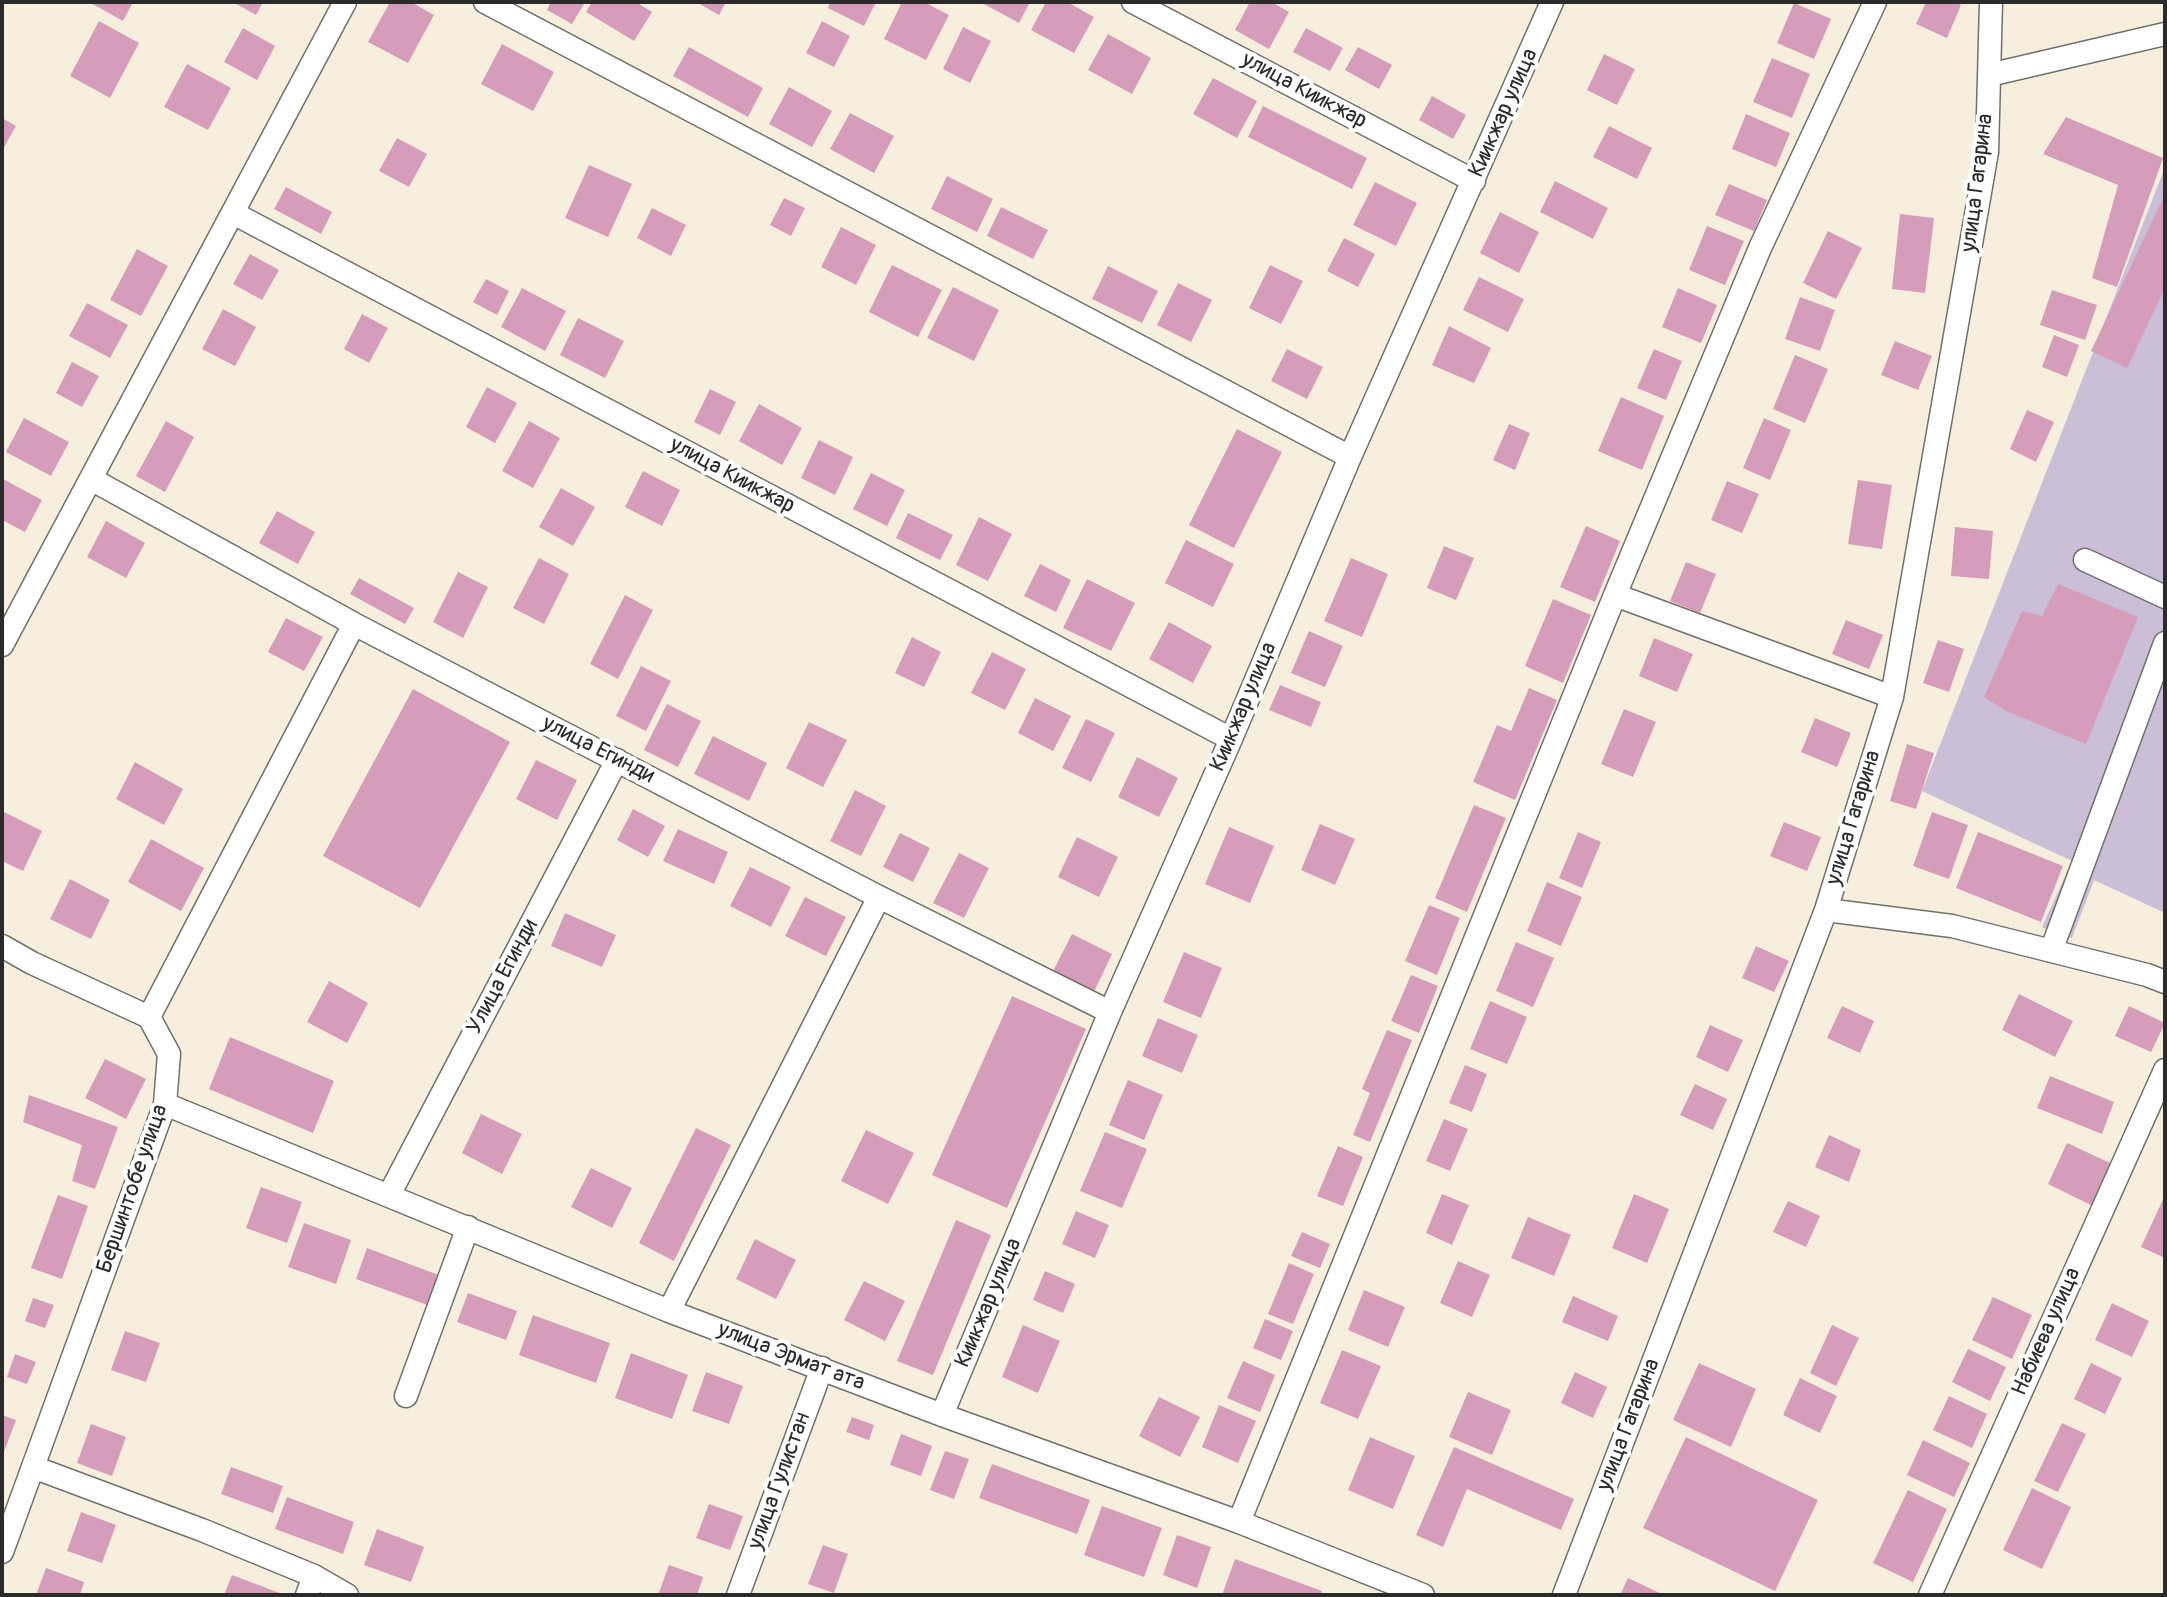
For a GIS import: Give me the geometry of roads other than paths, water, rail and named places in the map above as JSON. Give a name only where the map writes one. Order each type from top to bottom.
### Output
[{"type":"street","points":[[2,645],[345,2]]},
{"type":"street","points":[[485,2],[1350,457]]},
{"type":"street","name":"улица Киикжар","points":[[1133,2],[1474,181]]},
{"type":"street","name":"Киикжар улица","points":[[942,1415],[1110,1012],[1231,739],[1350,457],[1552,2]]},
{"type":"street","points":[[1239,1522],[1615,595],[1760,248],[1875,2]]},
{"type":"street","name":"улица Гагарина","points":[[1564,1595],[1826,910],[1892,697],[1987,152],[1991,2]]},
{"type":"street","points":[[1989,75],[2165,34]]},
{"type":"street","name":"улица Киикжар","points":[[233,213],[1231,739]]},
{"type":"street","name":"улица Егинди","points":[[91,479],[354,624],[879,897],[1110,1012]]},
{"type":"street","points":[[2085,560],[2165,597]]},
{"type":"street","points":[[1615,595],[1892,697]]},
{"type":"street","points":[[2,946],[149,1017],[354,624]]},
{"type":"street","points":[[2051,951],[2165,643]]},
{"type":"street","name":"Улица Егинди","points":[[389,1195],[617,760]]},
{"type":"street","points":[[669,1311],[879,897]]},
{"type":"street","points":[[1826,910],[1952,926],[2165,982]]},
{"type":"street","name":"Бершинтобе улица","points":[[2,1552],[165,1104],[169,1054],[149,1017]]},
{"type":"street","name":"Набиева улица","points":[[1930,1595],[2165,1070]]},
{"type":"street","name":"улица Эрмат ата","points":[[165,1104],[669,1311],[942,1415],[1239,1522],[1423,1595]]},
{"type":"street","points":[[406,1396],[468,1227]]},
{"type":"street","name":"улица Гулистан","points":[[738,1595],[822,1368]]},
{"type":"street","points":[[33,1467],[202,1530],[310,1586],[347,1595]]}]
